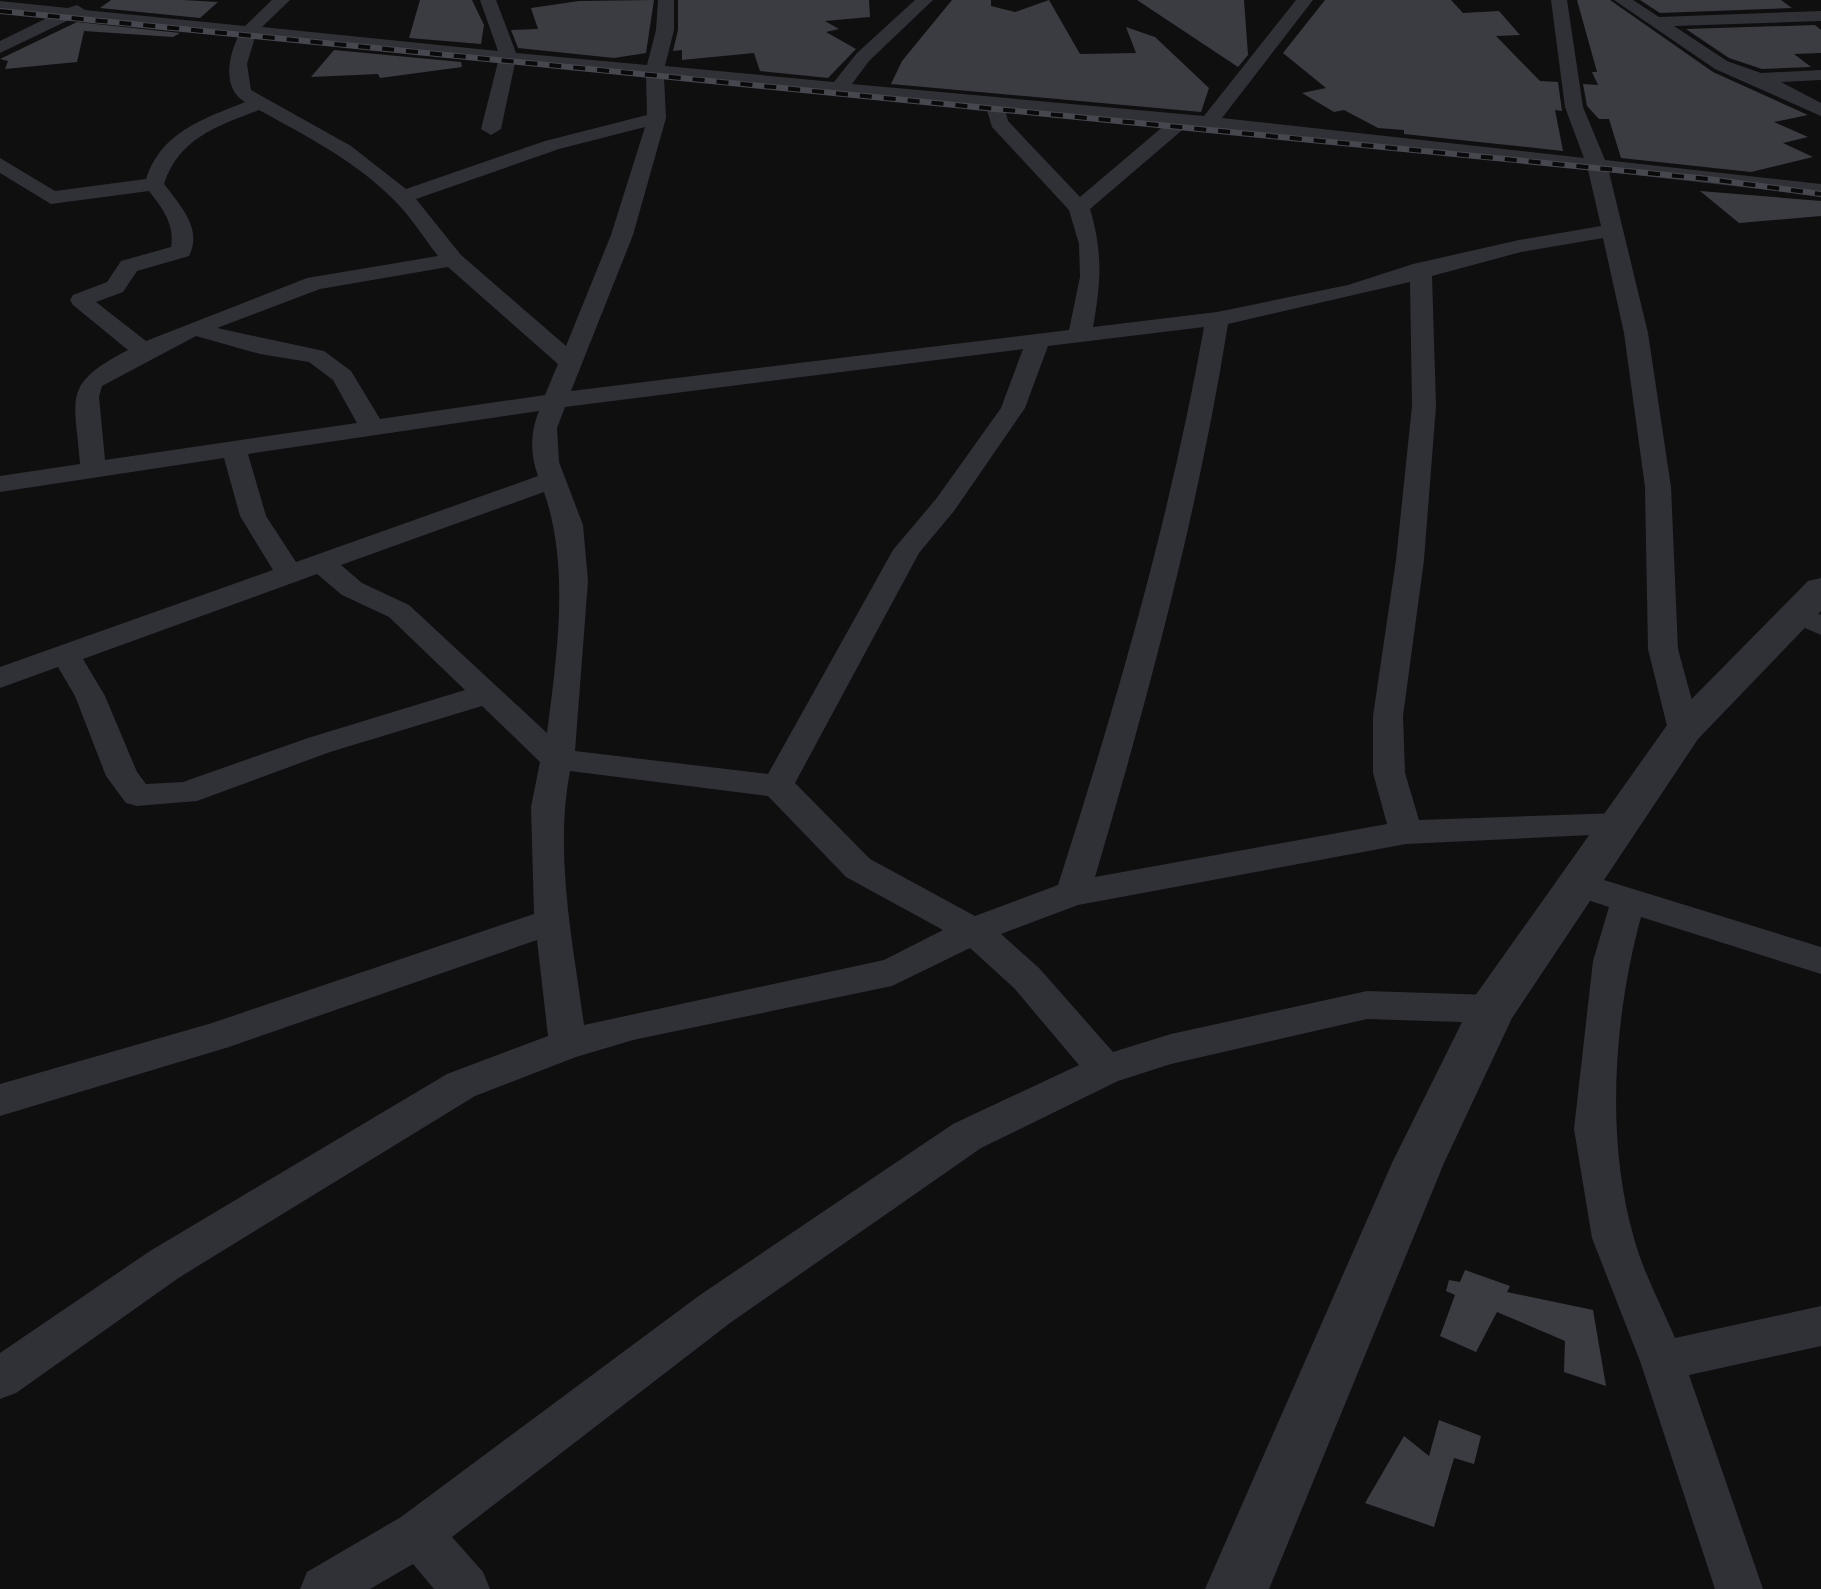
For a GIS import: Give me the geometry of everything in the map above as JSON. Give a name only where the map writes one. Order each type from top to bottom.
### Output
[{"type":"street","points":[[0,48],[94,0]]},
{"type":"street","points":[[282,0],[241,43],[236,71],[244,93],[344,150],[403,197],[453,260],[569,362]]},
{"type":"street","points":[[488,0],[508,56],[491,129]]},
{"type":"street","points":[[568,1044],[552,922],[546,807],[564,730],[574,581],[568,525],[546,462],[544,428],[622,235],[657,118],[655,70],[665,30],[666,0]]},
{"type":"street","points":[[838,89],[863,56],[925,0]]},
{"type":"street","points":[[1209,122],[1305,0]]},
{"type":"street","points":[[1559,0],[1574,107],[1596,164],[1636,333],[1658,487],[1663,649],[1684,730]]},
{"type":"street","points":[[1622,0],[1721,65],[1758,78],[1821,110]]},
{"type":"street","points":[[1788,0],[1818,19]]},
{"type":"street","points":[[0,6],[1209,122],[1821,190]]},
{"type":"street","points":[[1658,22],[1818,19]]},
{"type":"street","points":[[1758,78],[1821,75]]},
{"type":"street","points":[[154,184],[162,157],[183,136],[262,102]]},
{"type":"street","points":[[994,103],[999,123],[1079,208],[1090,244],[1092,277],[1080,334]]},
{"type":"street","points":[[403,197],[552,145],[657,118]]},
{"type":"street","points":[[1079,208],[1183,120]]},
{"type":"street","points":[[0,164],[50,198],[154,184]]},
{"type":"street","points":[[146,351],[122,337],[81,300],[115,288],[129,266],[181,251],[185,242],[180,221],[154,184]]},
{"type":"street","points":[[0,484],[554,400],[1218,319],[1350,291],[1421,270],[1612,230]]},
{"type":"street","points":[[92,469],[87,397],[91,383],[146,351],[194,328],[315,283],[453,260]]},
{"type":"street","points":[[1406,832],[1389,773],[1388,716],[1410,560],[1424,406],[1421,270]]},
{"type":"street","points":[[1073,892],[1140,675],[1194,454],[1218,319]]},
{"type":"street","points":[[194,328],[260,347],[316,356],[342,376],[373,428]]},
{"type":"street","points":[[777,786],[907,550],[945,505],[1013,408],[1039,338]]},
{"type":"street","points":[[234,449],[253,516],[289,574]]},
{"type":"street","points":[[0,678],[555,479]]},
{"type":"street","points":[[321,563],[352,589],[399,611],[484,696],[556,760],[777,786],[803,804],[851,862],[872,878],[972,931],[1017,968],[1105,1070]]},
{"type":"street","points":[[1237,1589],[1418,1163],[1492,1009],[1684,730],[1813,610]]},
{"type":"street","points":[[66,655],[90,696],[122,776],[137,795],[186,793],[319,746],[484,696]]},
{"type":"street","points":[[0,1378],[166,1264],[460,1085],[568,1044],[633,1026],[892,972],[972,931],[1073,892],[1406,832],[1618,825]]},
{"type":"street","points":[[1578,884],[1821,961]]},
{"type":"street","points":[[1628,901],[1611,961],[1594,1129],[1612,1238],[1662,1361],[1740,1589]]},
{"type":"street","points":[[0,1100],[216,1037],[552,922]]},
{"type":"street","points":[[324,1589],[418,1534],[714,1309],[967,1136],[1105,1070],[1171,1049],[1367,1005],[1492,1009]]},
{"type":"street","points":[[1662,1361],[1821,1326]]},
{"type":"street","points":[[418,1534],[466,1589]]},
{"type":"building","points":[[111,0],[218,2],[200,18],[100,8]]},
{"type":"building","points":[[420,0],[472,0],[484,25],[481,44],[409,38]]},
{"type":"building","points":[[654,0],[646,53],[614,58],[518,48],[511,30],[538,29],[531,8],[579,1]]},
{"type":"building","points":[[678,0],[869,0],[870,17],[825,21],[839,29],[826,32],[856,49],[828,78],[760,71],[754,53],[682,60],[682,50],[673,51]]},
{"type":"building","points":[[952,0],[991,0],[991,6],[1015,12],[1049,0],[1080,54],[1136,53],[1126,27],[1155,37],[1209,88],[1201,112],[891,84],[902,61]]},
{"type":"building","points":[[1137,0],[1244,0],[1248,55],[1238,67]]},
{"type":"building","points":[[1325,0],[1451,0],[1463,13],[1499,11],[1520,35],[1496,36],[1540,81],[1558,82],[1562,111],[1555,110],[1563,151],[1404,134],[1404,130],[1378,128],[1344,110],[1334,112],[1302,93],[1326,88],[1283,53]]},
{"type":"building","points":[[1577,0],[1610,0],[1713,72],[1808,115],[1774,122],[1808,137],[1783,143],[1813,157],[1751,172],[1621,158],[1609,119],[1599,119],[1587,106],[1583,84],[1598,85],[1592,72],[1597,72]]},
{"type":"building","points":[[1640,0],[1781,0],[1792,8],[1660,13]]},
{"type":"building","points":[[77,22],[180,33],[173,37],[84,31],[77,62],[5,69],[8,61],[0,59]]},
{"type":"building","points":[[1815,25],[1821,30],[1821,53],[1794,54],[1811,67],[1762,69],[1729,58],[1686,29]]},
{"type":"building","points":[[334,50],[461,62],[462,67],[380,78],[378,74],[311,77]]},
{"type":"building","points":[[1700,191],[1821,201],[1821,216],[1739,223]]},
{"type":"building","points":[[1465,1270],[1510,1286],[1507,1292],[1593,1310],[1606,1386],[1564,1372],[1565,1341],[1497,1312],[1476,1352],[1440,1336],[1455,1295],[1446,1291],[1449,1280],[1460,1282]]},
{"type":"building","points":[[1439,1420],[1481,1436],[1474,1464],[1454,1458],[1434,1527],[1365,1503],[1404,1436],[1429,1456]]},
{"type":"railway","points":[[0,11],[1708,179],[1821,194]]}]
